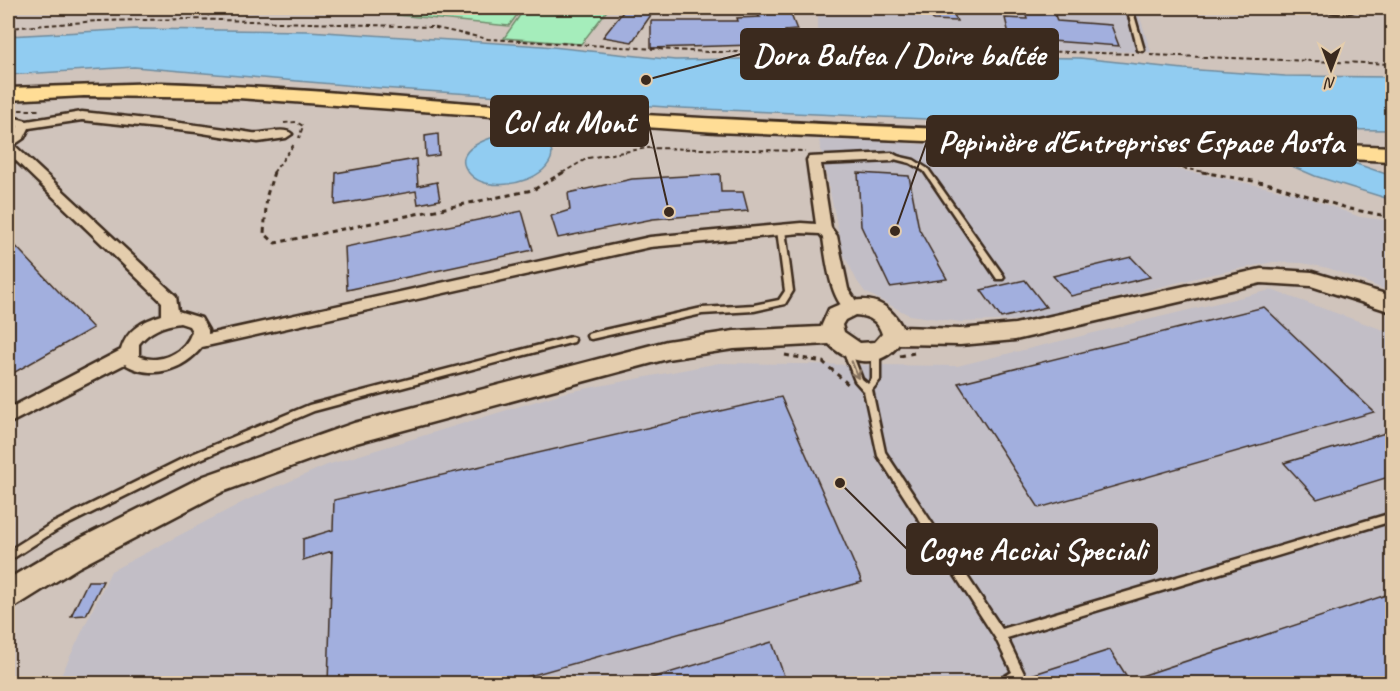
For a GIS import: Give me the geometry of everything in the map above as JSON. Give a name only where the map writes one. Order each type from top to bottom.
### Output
[{"type":"highway","points":[[8,86],[114,80],[229,82],[619,111],[1392,145]]},
{"type":"highway","points":[[8,105],[113,88],[240,92],[620,120],[1392,154]]},
{"type":"street","points":[[8,105],[24,125]]},
{"type":"street","points":[[24,125],[82,116],[196,128],[258,138],[282,129]]},
{"type":"street","points":[[24,125],[20,135],[8,145],[170,300],[170,318]]},
{"type":"street","points":[[852,307],[840,290],[830,236],[824,230],[814,160],[892,157]]},
{"type":"street","points":[[198,342],[201,327],[197,321],[190,318],[170,318],[152,325],[136,336],[130,344],[129,353],[131,360],[138,365],[158,366],[182,357],[198,342],[650,242],[801,228],[824,230]]},
{"type":"street","points":[[893,335],[960,337],[1015,332],[1261,276],[1312,279],[1392,304]]},
{"type":"street","points":[[8,595],[69,558],[213,484],[354,433],[667,350],[734,339],[840,341],[856,351],[876,351],[885,348],[893,335],[892,326],[886,317],[870,309],[852,307],[843,309],[832,320],[840,341]]},
{"type":"street","points":[[8,417],[129,353]]},
{"type":"lane","points":[[732,10],[797,8]]},
{"type":"lane","points":[[1130,8],[1141,50]]},
{"type":"lane","points":[[1323,8],[1350,11],[1356,8]]},
{"type":"lane","points":[[892,157],[912,161],[926,170],[1000,277]]},
{"type":"lane","points":[[591,336],[702,311],[754,308],[782,302],[789,291],[781,230]]},
{"type":"lane","points":[[8,556],[54,527],[193,458],[312,408],[571,340]]},
{"type":"lane","points":[[840,341],[859,381],[868,389],[881,453],[1000,635],[1022,679],[1003,684]]},
{"type":"lane","points":[[868,389],[876,380],[876,351]]},
{"type":"lane","points":[[1000,635],[1392,517]]},
{"type":"path","points":[[193,8],[209,14],[206,19]]},
{"type":"path","points":[[8,28],[98,21],[206,19],[431,27],[488,39],[648,51],[839,53],[1029,51],[1392,64]]},
{"type":"path","points":[[8,105],[42,100]]},
{"type":"path","points":[[282,129],[296,122],[303,126],[303,131],[273,169],[266,192],[264,233],[275,243],[533,190],[588,158],[647,148],[804,151],[813,149]]},
{"type":"path","points":[[1129,158],[1270,184],[1350,209],[1392,217]]},
{"type":"path","points":[[779,354],[787,355]]},
{"type":"shaded area","points":[[818,8],[1137,8],[1151,52],[818,48]]},
{"type":"shaded area","points":[[819,140],[877,141],[1112,158],[1298,194],[1360,217],[1392,221],[1392,292],[1328,268],[1302,263],[1273,262],[1204,276],[1028,320],[961,322],[909,315],[865,292],[857,281],[843,253]]},
{"type":"shaded area","points":[[1271,290],[1392,333],[1392,683],[57,684],[111,571],[247,500],[327,465],[563,393],[719,363],[957,366]]},
{"type":"green space","points":[[359,8],[522,8],[509,26],[356,11]]},
{"type":"green space","points":[[525,8],[609,8],[581,44],[504,38]]},
{"type":"water","points":[[136,29],[308,31],[543,46],[675,60],[953,56],[1080,58],[1184,69],[1285,76],[1392,77],[1392,130],[1284,129],[1351,162],[1392,176],[1392,200],[1315,176],[1210,131],[1181,123],[1122,128],[681,108],[380,88],[134,67],[8,75],[8,36]]},
{"type":"water","points":[[519,132],[534,136],[551,149],[552,155],[543,170],[527,179],[506,184],[485,183],[469,173],[464,164],[465,155],[470,148],[490,138]]},
{"type":"building","points":[[626,8],[656,8],[632,42],[603,37]]},
{"type":"building","points":[[928,8],[951,8],[957,21],[933,20]]},
{"type":"building","points":[[1024,8],[1053,8],[1057,21],[1111,25],[1119,46],[1010,38],[1005,18],[1027,19]]},
{"type":"building","points":[[790,12],[797,30],[785,31],[789,44],[651,48],[651,21],[738,21],[737,18],[760,17],[755,13]]},
{"type":"building","points":[[438,134],[439,155],[426,157],[425,136]]},
{"type":"building","points":[[416,159],[418,186],[437,182],[440,200],[418,204],[416,191],[335,205],[336,173]]},
{"type":"building","points":[[858,173],[909,176],[919,229],[947,279],[890,287],[861,226]]},
{"type":"building","points":[[720,174],[721,192],[743,192],[748,211],[653,219],[558,238],[551,216],[570,210],[568,193],[632,179]]},
{"type":"building","points":[[522,211],[533,250],[347,290],[345,247]]},
{"type":"building","points":[[8,238],[93,328],[8,376]]},
{"type":"building","points":[[1131,257],[1150,277],[1071,296],[1053,276]]},
{"type":"building","points":[[1025,280],[1046,307],[1001,318],[981,290]]},
{"type":"building","points":[[1264,307],[1374,412],[1039,508],[958,383]]},
{"type":"building","points":[[781,397],[862,582],[501,684],[328,684],[332,551],[303,560],[303,539],[333,530],[334,500]]},
{"type":"building","points":[[1392,431],[1392,476],[1317,499],[1284,463]]},
{"type":"building","points":[[88,581],[103,581],[86,615],[71,616]]},
{"type":"building","points":[[1392,593],[1392,684],[1031,684],[1028,676],[1110,650],[1129,680]]},
{"type":"building","points":[[772,642],[787,684],[646,684],[645,680]]},
{"type":"place","name":"Dora Baltea / Doire baltée","points":[[646,80]]},
{"type":"place","name":"Col du Mont","points":[[669,212]]},
{"type":"place","name":"Pepinière d'Entreprises Espace Aosta","points":[[895,231]]},
{"type":"place","name":"Cogne Acciai Speciali","points":[[840,483]]}]
